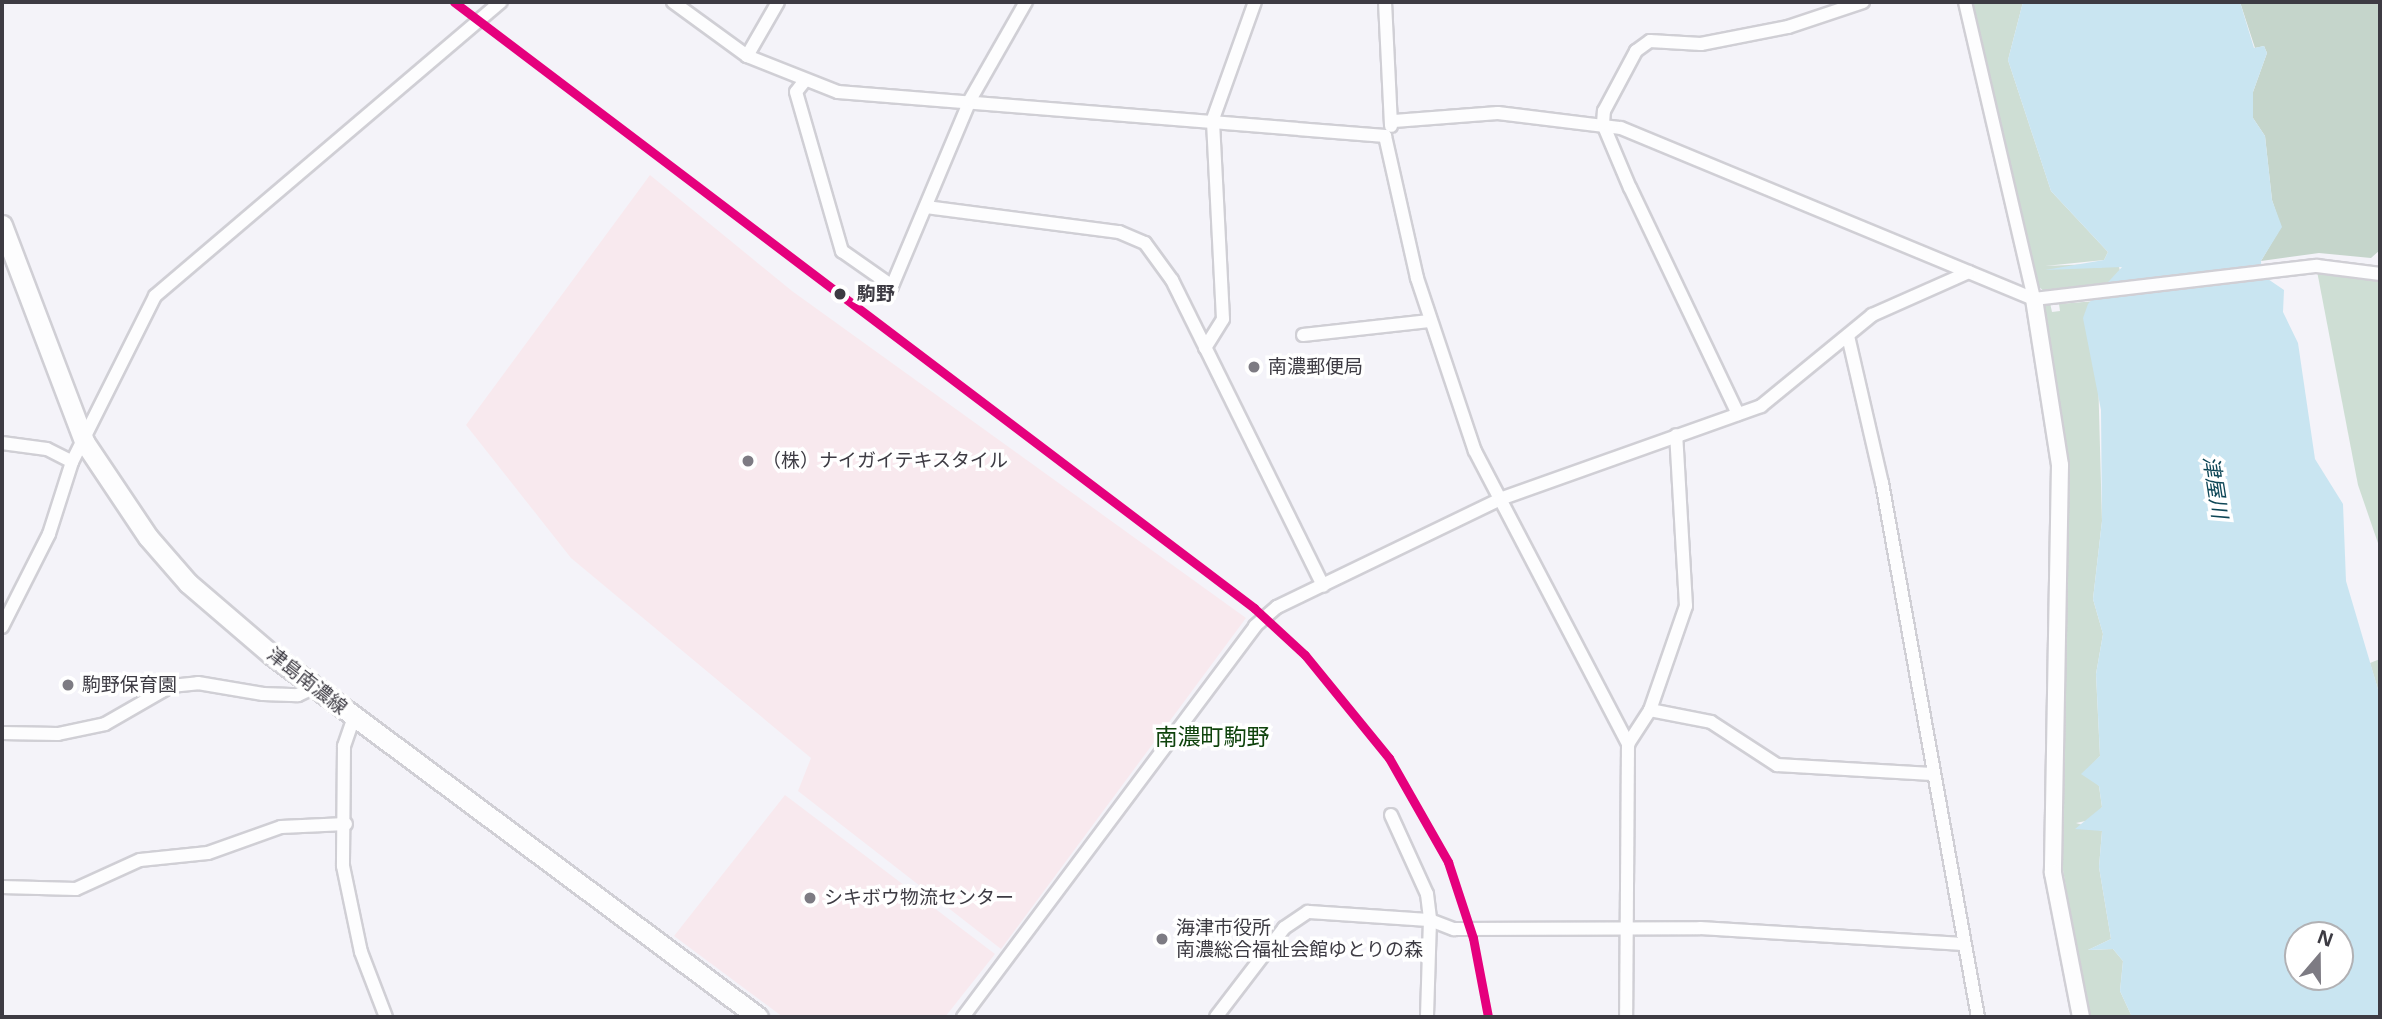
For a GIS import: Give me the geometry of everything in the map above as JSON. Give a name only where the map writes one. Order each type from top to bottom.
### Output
[{"type":"main road","name":"津島南濃線","points":[[2,225],[85,443],[148,537],[188,583],[354,717],[758,1017]]},
{"type":"street","points":[[2,627],[49,534],[72,462],[85,443],[155,296],[500,2]]},
{"type":"street","points":[[673,2],[747,56],[803,83],[838,92],[1213,119],[1385,136]]},
{"type":"street","points":[[747,56],[778,2]]},
{"type":"street","points":[[803,83],[796,92],[842,251],[892,286],[970,100],[1026,2]]},
{"type":"street","points":[[1205,348],[1223,319],[1213,119],[1255,2]]},
{"type":"street","points":[[1385,2],[1394,121],[1385,136],[1429,321],[1475,451],[1628,744],[1626,1017]]},
{"type":"street","points":[[1738,414],[1603,124],[1636,51],[1650,41],[1701,44],[1788,27],[1863,2]]},
{"type":"street","points":[[1965,2],[2042,300],[2060,465],[2053,873],[2081,1017]]},
{"type":"street","points":[[1394,121],[1498,113],[1603,124],[2042,300],[2298,268],[2380,274]]},
{"type":"street","points":[[926,207],[1119,232],[1145,243],[1159,258],[1323,586]]},
{"type":"street","points":[[962,1017],[1255,626],[1277,607],[1500,499],[1762,406],[1848,336],[1914,292],[1969,272]]},
{"type":"street","points":[[1303,335],[1429,321]]},
{"type":"street","points":[[1848,336],[1882,483],[1962,944],[1978,1017]]},
{"type":"street","points":[[1628,744],[1650,710],[1686,606],[1675,435]]},
{"type":"street","points":[[2,443],[47,449],[72,462]]},
{"type":"street","points":[[2,733],[58,734],[105,724],[171,686],[198,683],[263,694],[298,695],[315,687]]},
{"type":"street","points":[[1650,710],[1711,722],[1777,765],[1932,774]]},
{"type":"street","points":[[354,717],[344,746],[346,824],[343,866],[361,952],[386,1017]]},
{"type":"street","points":[[1391,815],[1427,894],[1430,920],[1424,947],[1427,1017]]},
{"type":"street","points":[[2,887],[76,889],[140,860],[208,853],[281,827],[346,824]]},
{"type":"street","points":[[1216,1017],[1296,914],[1430,920],[1478,931],[1626,927],[1962,944]]},
{"type":"shaded area","points":[[1972,2],[2023,2],[2008,60],[2051,191],[2108,252],[2104,260],[2045,266],[2118,263],[2120,271],[2108,285],[2047,294],[2036,284]]},
{"type":"shaded area","points":[[2240,2],[2380,2],[2380,250],[2371,258],[2319,253],[2261,261],[2281,227],[2272,200],[2265,136],[2253,118],[2253,92],[2267,53],[2264,46],[2255,48]]},
{"type":"shaded area","points":[[650,175],[792,291],[1246,618],[1001,949],[798,791],[811,758],[571,558],[466,425]]},
{"type":"shaded area","points":[[2317,271],[2380,277],[2380,549],[2358,485]]},
{"type":"shaded area","points":[[2096,301],[2102,521],[2093,599],[2103,634],[2096,674],[2100,756],[2087,770],[2099,786],[2102,807],[2095,819],[2076,823],[2102,831],[2099,867],[2111,939],[2088,950],[2113,949],[2123,961],[2120,991],[2132,1017],[2088,1017],[2063,870],[2058,772],[2066,467],[2044,304],[2050,303],[2052,312],[2060,311],[2059,304]]},
{"type":"shaded area","points":[[2380,659],[2380,696],[2370,663]]},
{"type":"shaded area","points":[[785,795],[995,954],[945,1017],[783,1017],[674,936]]},
{"type":"water","name":"津屋川","points":[[2023,2],[2240,2],[2254,48],[2264,46],[2267,53],[2253,92],[2253,118],[2265,136],[2272,200],[2282,227],[2261,261],[2262,275],[2284,290],[2283,312],[2298,343],[2315,459],[2343,504],[2346,581],[2380,696],[2380,1017],[2132,1017],[2120,991],[2123,961],[2113,949],[2088,950],[2111,939],[2099,867],[2102,831],[2075,829],[2102,807],[2099,786],[2081,774],[2100,756],[2096,674],[2103,634],[2093,599],[2102,521],[2101,410],[2083,318],[2088,304],[2122,267],[2045,270],[2104,260],[2108,252],[2051,191],[2008,60]]},
{"type":"transit line","points":[[454,2],[1254,608],[1305,655],[1389,758],[1448,862],[1473,938],[1488,1017]]},
{"type":"place","name":"駒野","points":[[840,294]]},
{"type":"place","name":"南濃郵便局","points":[[1254,367]]},
{"type":"place","name":"（株）ナイガイテキスタイル","points":[[748,461]]},
{"type":"place","name":"駒野保育園","points":[[68,685]]},
{"type":"place","name":"シキボウ物流センター","points":[[810,898]]},
{"type":"place","name":"海津市役所 南濃総合福祉会館ゆとりの森","points":[[1162,939]]},
{"type":"district","name":"南濃町駒野","points":[[1212,736]]}]
